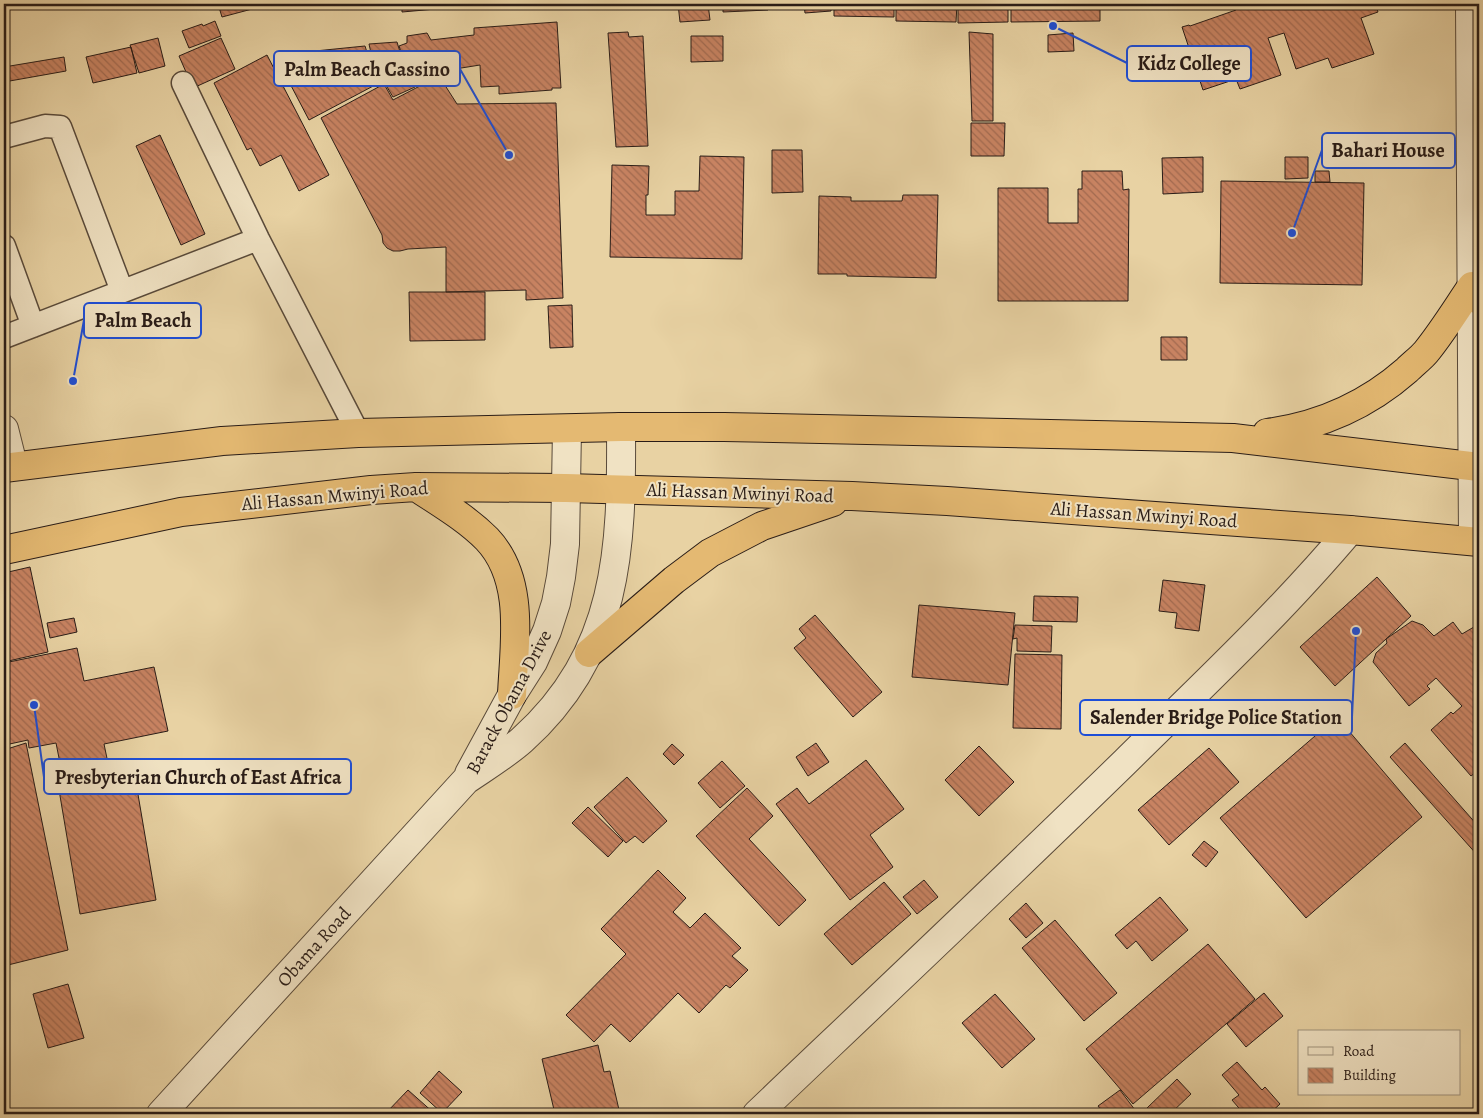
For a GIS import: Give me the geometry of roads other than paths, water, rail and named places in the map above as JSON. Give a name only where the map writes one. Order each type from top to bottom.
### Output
[{"type":"highway","points":[[1233,438],[1296,429],[1349,410],[1375,395],[1397,379],[1425,353],[1476,293]]},
{"type":"highway","points":[[9,467],[222,441],[358,433],[621,427],[724,427],[1233,438],[1476,467]]},
{"type":"highway","points":[[416,487],[465,520],[488,541],[503,564],[513,590],[512,695]]},
{"type":"highway","name":"Ali Hassan Mwinyi Road","points":[[4,550],[181,512],[371,490],[416,487],[621,489],[852,496],[1350,530],[1476,542]]},
{"type":"highway","points":[[589,653],[674,580],[710,554],[762,526],[852,496]]},
{"type":"street","points":[[1470,4],[1476,293],[1476,542]]},
{"type":"street","name":"Barack Obama Drive","points":[[466,780],[521,741],[546,717],[571,684],[589,653],[606,607],[614,576],[621,489],[621,427]]},
{"type":"street","points":[[4,429],[9,467]]},
{"type":"street","name":"Barack Obama Drive","points":[[466,780],[512,695],[533,662],[556,603],[564,544],[567,429]]},
{"type":"street","points":[[757,1114],[1011,873],[1228,661],[1350,530]]},
{"type":"street","name":"Obama Road","points":[[161,1114],[466,780]]},
{"type":"lane","points":[[183,83],[258,239],[358,433]]},
{"type":"lane","points":[[4,137],[45,126],[60,127],[122,291]]},
{"type":"lane","points":[[4,336],[258,239]]},
{"type":"lane","points":[[4,246],[33,326]]},
{"type":"place","name":"Kidz College","points":[[1053,26]]},
{"type":"place","name":"Palm Beach Cassino","points":[[509,155]]},
{"type":"place","name":"Bahari House","points":[[1292,233]]},
{"type":"place","name":"Palm Beach","points":[[73,381]]},
{"type":"place","name":"Salender Bridge Police Station","points":[[1356,631]]},
{"type":"place","name":"Presbyterian Church of East Africa","points":[[34,705]]}]
